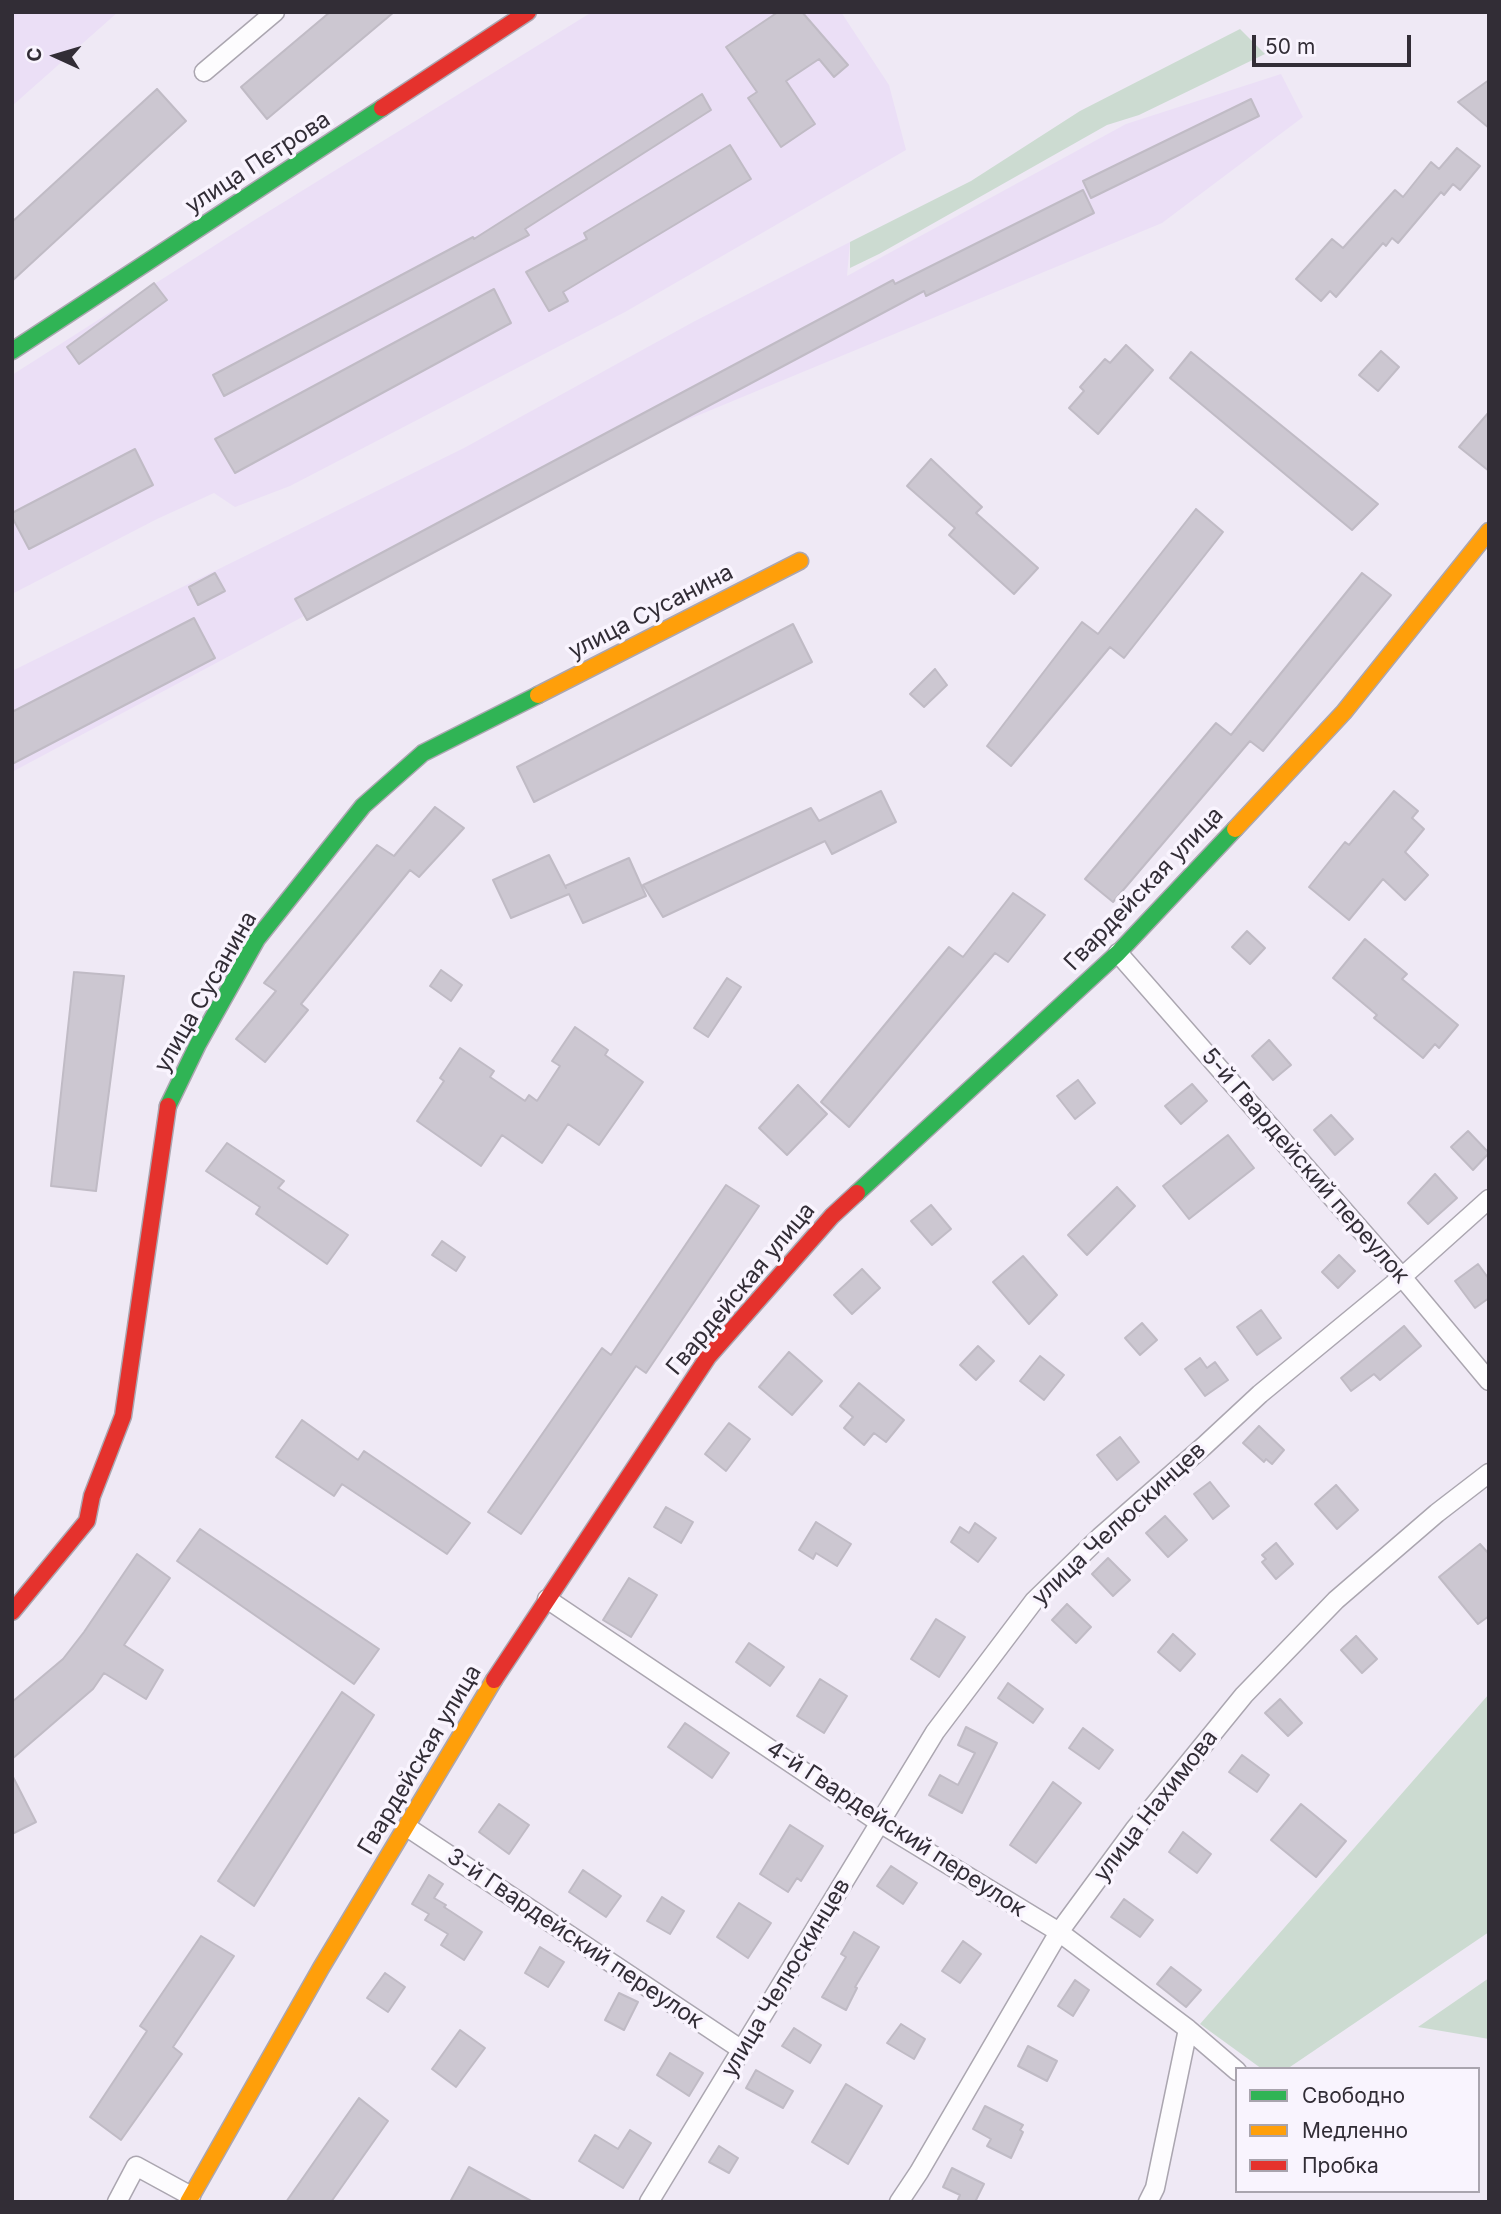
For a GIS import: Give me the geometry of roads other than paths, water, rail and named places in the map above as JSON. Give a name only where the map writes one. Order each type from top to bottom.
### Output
[{"type":"main road","name":"улица Петрова","points":[[12,351],[528,12]]},
{"type":"main road","name":"Гвардейская улица","points":[[190,2199],[321,1968],[495,1678],[708,1357],[823,1226],[1118,953],[1344,712],[1487,536]]},
{"type":"main road","name":"улица Сусанина","points":[[12,1612],[87,1521],[92,1496],[123,1416],[169,1106],[198,1044],[257,939],[363,806],[423,752],[800,561]]},
{"type":"street","points":[[204,72],[275,12]]},
{"type":"street","name":"5-й Гвардейский переулок","points":[[1118,953],[1402,1277],[1489,1381]]},
{"type":"street","name":"улица Челюскинцев","points":[[649,2202],[935,1732],[1034,1601],[1100,1536],[1260,1394],[1402,1277],[1489,1199]]},
{"type":"street","name":"улица Нахимова","points":[[899,2202],[1059,1932],[1134,1830],[1244,1695],[1336,1600],[1437,1513],[1489,1473]]},
{"type":"street","name":"4-й Гвардейский переулок","points":[[547,1599],[880,1824],[1059,1932],[1188,2029],[1235,2069]]},
{"type":"street","name":"3-й Гвардейский переулок","points":[[407,1827],[742,2050]]},
{"type":"street","points":[[1148,2202],[1155,2188],[1188,2029]]},
{"type":"street","points":[[117,2202],[136,2166],[190,2199]]}]
